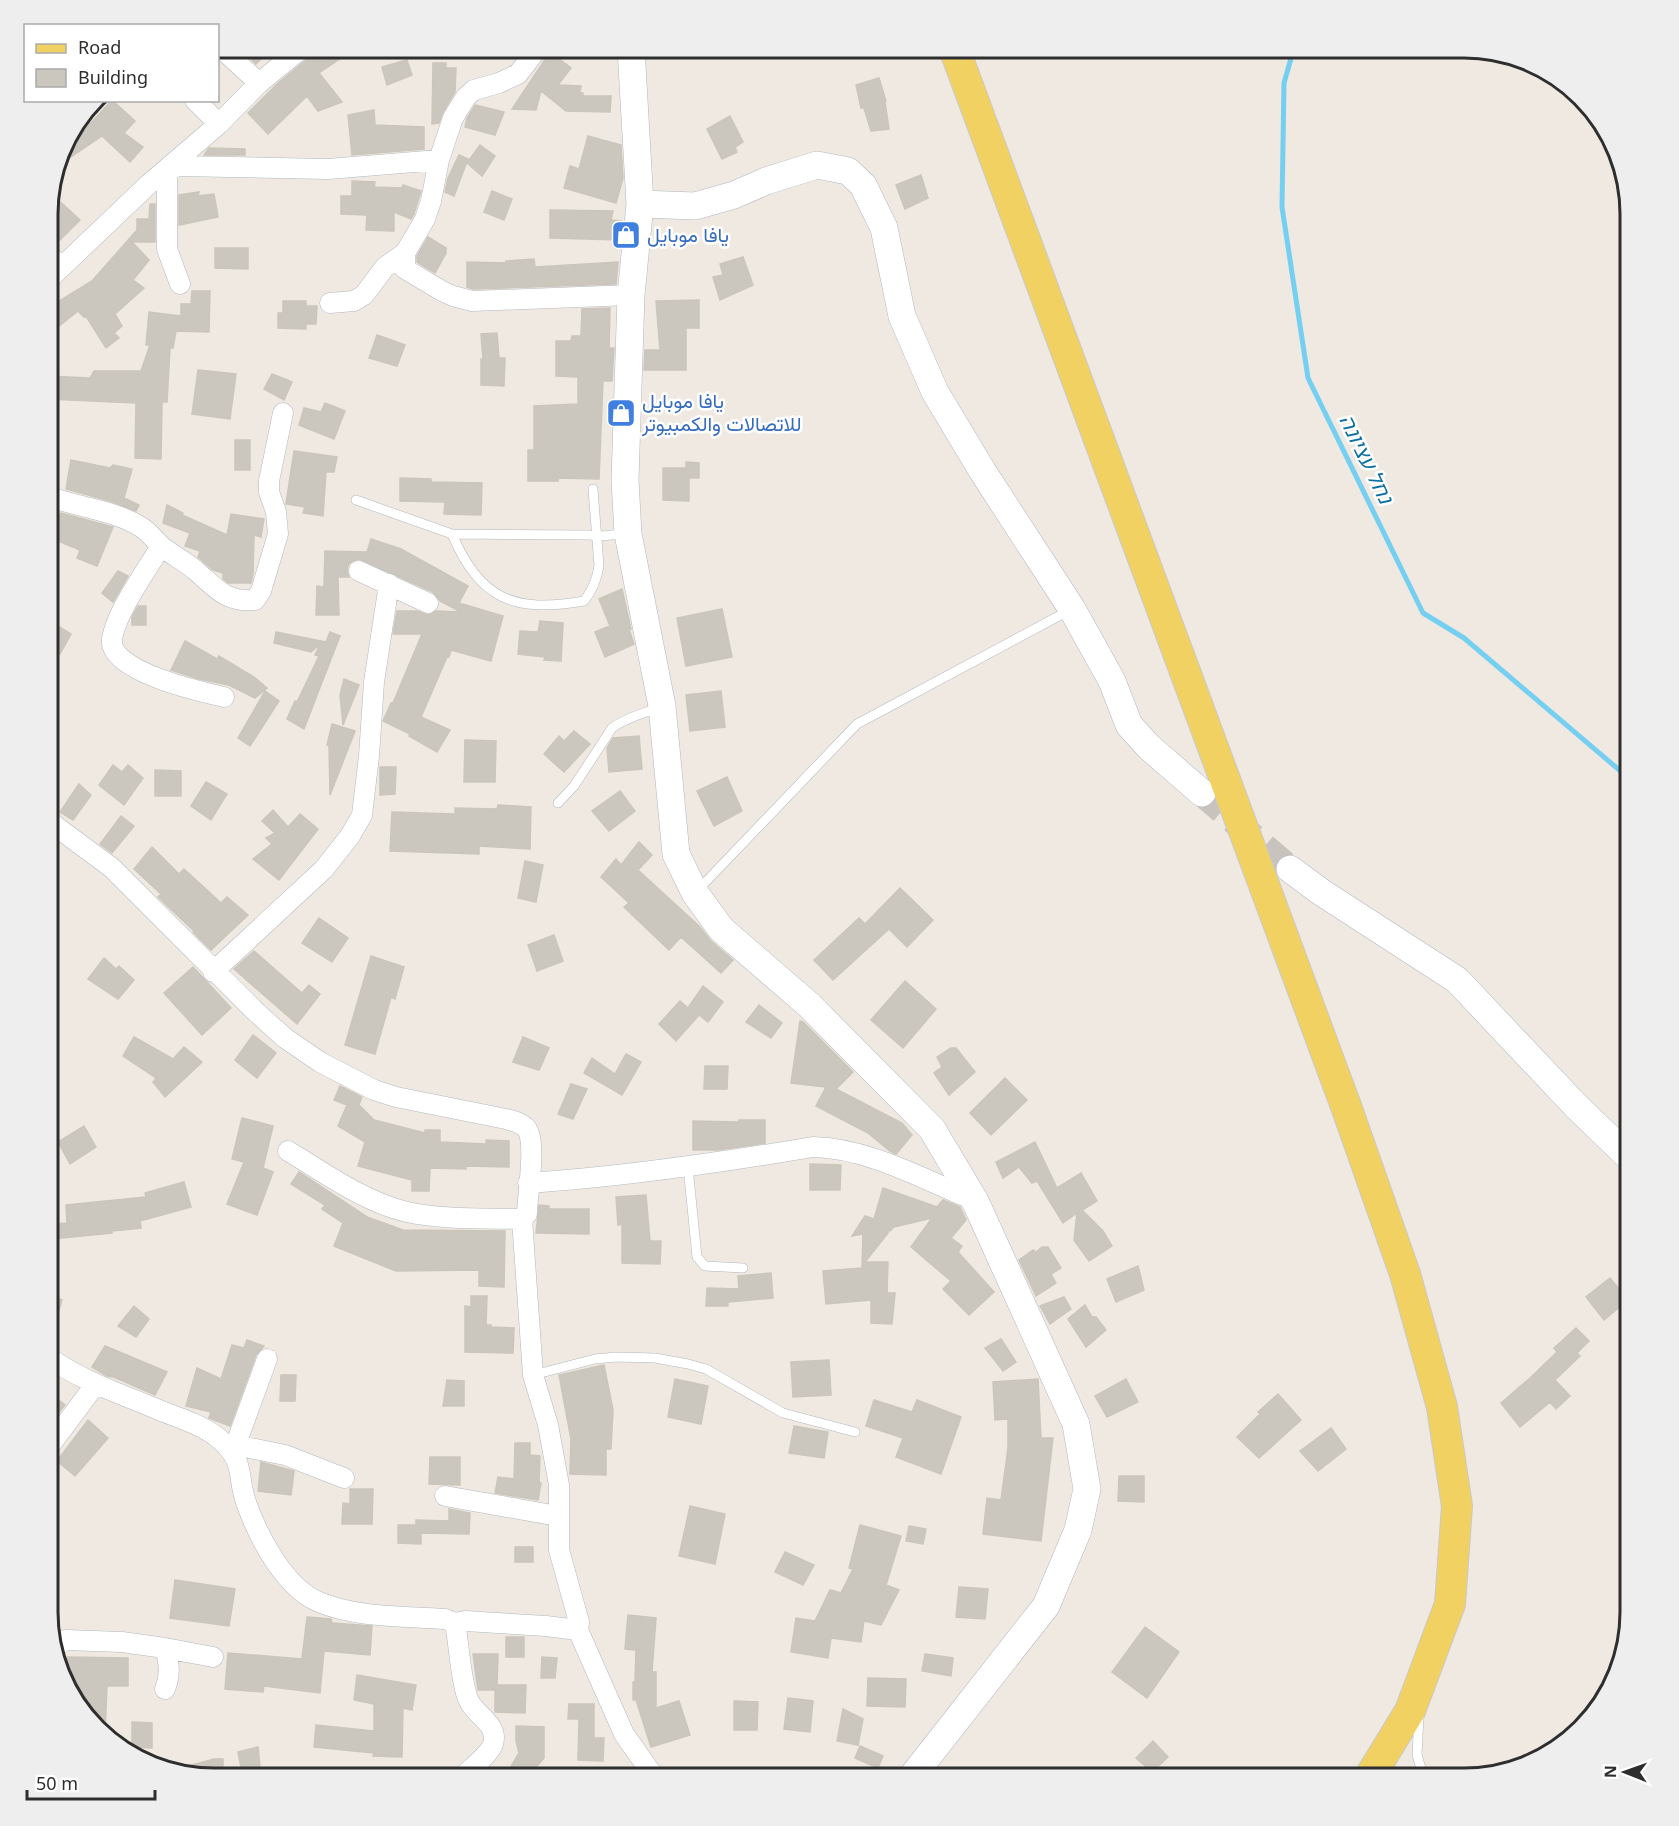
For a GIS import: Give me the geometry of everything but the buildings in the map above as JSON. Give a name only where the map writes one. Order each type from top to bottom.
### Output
[{"type":"main road","points":[[632,59],[640,204],[631,295],[625,480],[628,534],[662,706],[676,854],[694,893],[721,929],[809,1005],[932,1129],[976,1203],[1076,1424],[1087,1489],[1078,1530],[1046,1606],[920,1767]]},
{"type":"main road","points":[[958,59],[1322,1042],[1405,1274],[1442,1407],[1457,1506],[1450,1604],[1410,1711],[1376,1767]]},
{"type":"main road","points":[[640,204],[695,206],[734,195],[766,181],[817,165],[848,171],[862,185],[884,228],[902,316],[935,392],[983,472],[1072,609],[1112,681],[1129,725],[1149,747],[1202,793]]},
{"type":"main road","points":[[1290,869],[1321,892],[1457,980],[1576,1106],[1620,1148]]},
{"type":"street","points":[[233,59],[259,83]]},
{"type":"street","points":[[59,261],[167,170],[259,83],[288,59]]},
{"type":"street","points":[[330,303],[354,301],[364,295],[385,267],[405,253],[425,219],[439,160],[453,118],[466,97],[474,90],[499,83],[518,74],[530,59]]},
{"type":"street","points":[[197,102],[219,123]]},
{"type":"street","points":[[167,170],[178,166],[328,169],[439,160]]},
{"type":"street","points":[[167,170],[167,249],[180,284]]},
{"type":"street","points":[[405,253],[405,269],[441,291],[462,299],[501,301],[631,295]]},
{"type":"street","points":[[59,500],[80,507],[99,509],[140,526],[161,546],[196,571],[221,594],[245,601],[255,600],[261,591],[279,534],[276,512],[269,492],[269,481],[283,412]]},
{"type":"street","points":[[161,546],[118,622],[111,641],[114,653],[126,663],[161,680],[187,689],[224,697]]},
{"type":"street","points":[[359,571],[428,603]]},
{"type":"street","points":[[213,972],[324,869],[350,836],[362,815],[374,682],[389,584]]},
{"type":"street","points":[[59,828],[112,868],[213,972],[285,1038],[320,1062],[346,1077],[396,1097],[518,1122],[526,1128],[530,1137],[527,1214],[522,1219],[446,1217],[406,1212],[355,1191],[288,1151]]},
{"type":"street","points":[[528,1183],[596,1179],[813,1147],[831,1147],[902,1169],[971,1197]]},
{"type":"street","points":[[522,1219],[533,1375],[552,1443],[560,1507],[559,1550],[579,1622],[578,1630],[624,1734],[647,1767]]},
{"type":"street","points":[[267,1359],[234,1448],[246,1504],[257,1532],[283,1571],[305,1594],[319,1602],[362,1612],[445,1620],[455,1623],[465,1621],[578,1630]]},
{"type":"street","points":[[58,1365],[96,1385],[195,1424],[234,1448],[285,1455],[344,1478]]},
{"type":"street","points":[[58,1435],[96,1385]]},
{"type":"street","points":[[445,1496],[558,1516]]},
{"type":"street","points":[[455,1623],[465,1691],[474,1708],[487,1720],[493,1732],[494,1743],[490,1750],[472,1767]]},
{"type":"street","points":[[62,1642],[66,1640],[122,1642],[165,1647],[213,1657]]},
{"type":"street","points":[[165,1647],[170,1666],[165,1689]]},
{"type":"lane","points":[[452,534],[472,570],[488,589],[502,598],[550,605],[584,601],[597,576],[599,566],[593,489]]},
{"type":"lane","points":[[356,500],[452,534],[589,535],[598,538],[607,534],[628,534]]},
{"type":"lane","points":[[694,893],[857,724],[1072,609]]},
{"type":"lane","points":[[558,803],[574,786],[612,728],[633,716],[662,706]]},
{"type":"lane","points":[[688,1167],[697,1257],[705,1266],[743,1268]]},
{"type":"lane","points":[[533,1375],[595,1359],[655,1358],[706,1370],[783,1413],[855,1432]]},
{"type":"lane","points":[[1421,1767],[1417,1755],[1419,1714],[1435,1643]]},
{"type":"waterway","name":"נחל עציונה","points":[[1291,59],[1284,83],[1282,207],[1308,378],[1423,613],[1464,638],[1620,771]]},
{"type":"tunnel","points":[[1202,793],[1290,869]]},
{"type":"place","name":"يافا موبايل","points":[[626,235]]},
{"type":"place","name":"يافا موبايل للاتصالات والكمبيوتر","points":[[621,413]]}]
